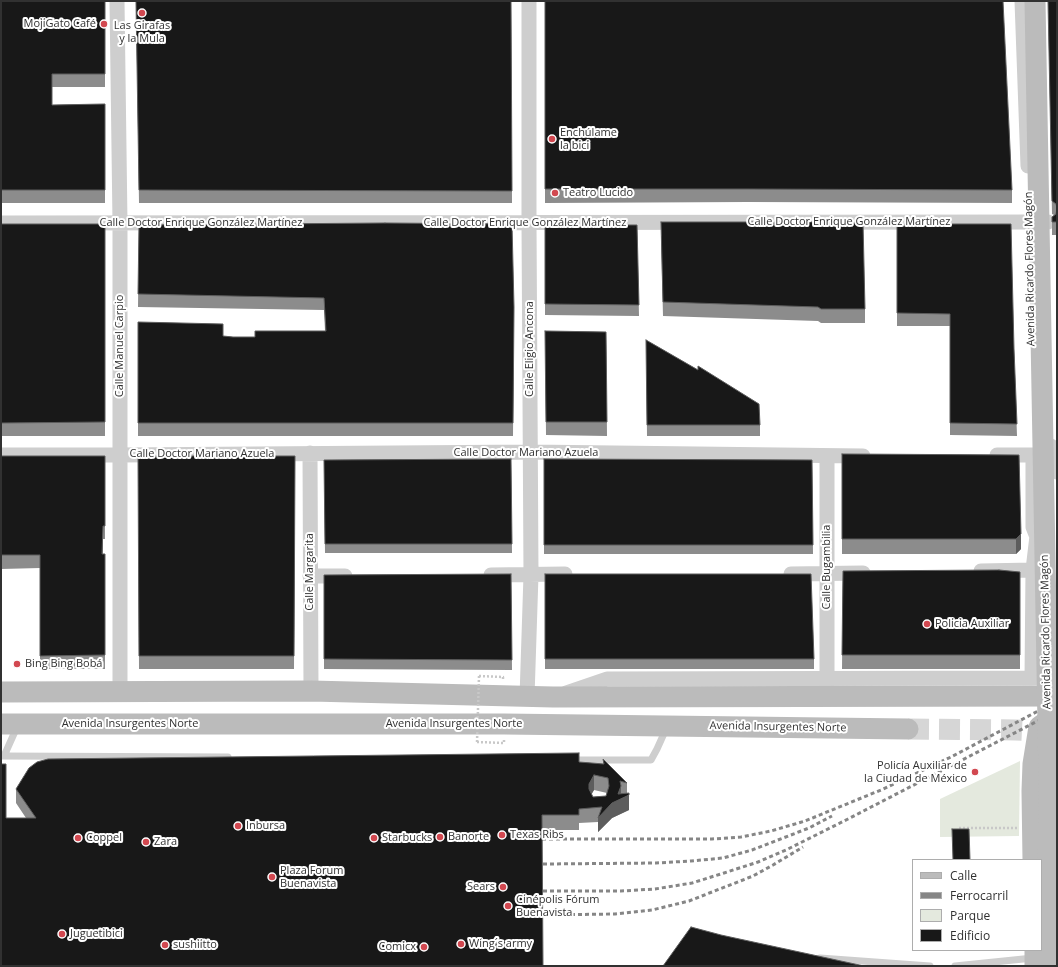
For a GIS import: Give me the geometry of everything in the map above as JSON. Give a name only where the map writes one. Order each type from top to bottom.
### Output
[{"type":"main road","name":"Avenida Ricardo Flores Magón","points":[[1035,1],[1049,780],[1042,895]]},
{"type":"main road","points":[[1,692],[311,691],[527,697],[1057,696]]},
{"type":"main road","points":[[1033,859],[1033,764],[1039,727],[1057,716]]},
{"type":"main road","name":"Avenida Insurgentes Norte","points":[[10,724],[511,724],[908,728]]},
{"type":"main road","points":[[1032,791],[1044,804],[1057,806]]},
{"type":"main road","points":[[1033,859],[1042,845],[1054,842],[1057,843]]},
{"type":"street","name":"Calle Manuel Carpio","points":[[117,1],[120,223],[120,691]]},
{"type":"street","name":"Calle Eligio Ancona","points":[[527,697],[531,575],[528,1]]},
{"type":"street","name":"Avenida Ricardo Flores Magón","points":[[1022,1],[1030,221],[1033,455],[1036,530],[1033,570],[1032,678]]},
{"type":"street","name":"Avenida Ricardo Flores Magón","points":[[1036,530],[1057,471],[1052,455],[1045,1]]},
{"type":"street","name":"Calle Doctor Enrique González Martínez","points":[[1,223],[1048,222]]},
{"type":"street","name":"Calle Doctor Mariano Azuela","points":[[1,454],[120,455],[530,452],[875,456]]},
{"type":"street","name":"Calle Margarita","points":[[310,453],[311,691]]},
{"type":"street","points":[[986,455],[1052,455]]},
{"type":"street","name":"Calle Bugambilia","points":[[827,456],[827,679]]},
{"type":"street","points":[[1036,530],[1057,524]]},
{"type":"street","points":[[969,571],[1033,570]]},
{"type":"street","points":[[779,574],[874,573]]},
{"type":"street","points":[[476,575],[579,574]]},
{"type":"street","points":[[310,576],[358,576]]},
{"type":"street","points":[[553,697],[607,680],[1032,678],[1053,677],[1057,673]]},
{"type":"lane","points":[[10,724],[3,756],[239,757]]},
{"type":"lane","points":[[564,760],[651,760],[668,725]]},
{"type":"lane","points":[[814,957],[930,966]]},
{"type":"lane","points":[[955,966],[1038,960]]},
{"type":"path","points":[[503,677],[479,676],[478,742],[504,743]]},
{"type":"path","points":[[959,834],[959,828],[1001,828]]},
{"type":"green space","points":[[1020,761],[1019,836],[940,837],[940,799]]},
{"type":"building","points":[[1,1],[105,1],[105,74],[52,74],[52,105],[105,104],[105,190],[1,190]]},
{"type":"building","points":[[136,1],[511,1],[512,191],[139,190]]},
{"type":"building","points":[[545,1],[1003,1],[1012,190],[545,189]]},
{"type":"building","points":[[1048,1],[1057,1],[1057,208],[1056,204],[1052,201]]},
{"type":"building","points":[[1057,208],[1057,222],[1052,222],[1052,217],[1056,214]]},
{"type":"building","points":[[661,222],[863,222],[865,309],[821,309],[818,307],[663,302]]},
{"type":"building","points":[[385,223],[512,224],[514,307],[513,423],[138,423],[138,322],[223,324],[223,336],[233,337],[255,337],[255,331],[326,331],[324,298],[138,294],[139,225]]},
{"type":"building","points":[[1,224],[105,224],[105,422],[1,423]]},
{"type":"building","points":[[897,224],[1011,224],[1017,424],[950,423],[950,314],[897,313]]},
{"type":"building","points":[[591,225],[637,225],[639,305],[545,304],[545,226],[591,227]]},
{"type":"building","points":[[545,331],[606,332],[607,422],[546,422]]},
{"type":"building","points":[[646,340],[698,370],[698,366],[759,404],[760,425],[647,425]]},
{"type":"building","points":[[842,454],[1019,455],[1021,534],[1016,539],[842,539]]},
{"type":"building","points":[[1,456],[105,456],[105,526],[103,526],[102,554],[105,554],[105,655],[40,656],[40,555],[1,555]]},
{"type":"building","points":[[138,456],[295,456],[294,656],[139,656]]},
{"type":"building","points":[[511,459],[512,544],[325,544],[324,460]]},
{"type":"building","points":[[544,459],[812,460],[813,545],[544,545]]},
{"type":"building","points":[[999,570],[1020,572],[1020,655],[842,655],[843,571]]},
{"type":"building","points":[[511,574],[512,660],[324,659],[324,575]]},
{"type":"building","points":[[545,574],[811,574],[814,659],[545,659]]},
{"type":"building","name":"Plaza Forum Buenavista","points":[[579,753],[579,762],[604,764],[603,759],[627,783],[620,781],[621,786],[618,794],[629,793],[629,795],[612,803],[598,818],[602,807],[579,809],[579,815],[542,815],[543,966],[1,966],[1,764],[6,764],[6,818],[36,818],[16,789],[29,768],[37,762],[48,759]],"holes":[[[594,775],[608,778],[609,786],[606,796],[593,797],[589,789],[589,784]]]},
{"type":"building","points":[[952,829],[969,829],[970,859],[953,859]]},
{"type":"building","points":[[691,927],[721,935],[864,966],[663,966]]},
{"type":"tunnel","points":[[908,729],[1055,732]]},
{"type":"railway","points":[[542,839],[712,839],[741,837],[771,831],[805,821],[881,790],[951,757],[1057,701]]},
{"type":"railway","points":[[543,891],[621,891],[655,889],[692,883],[758,862],[786,850],[848,819],[1057,711]]},
{"type":"railway","points":[[543,864],[656,863],[723,858],[752,850],[809,828],[832,816]]},
{"type":"railway","points":[[543,915],[615,914],[652,910],[689,901],[753,876],[803,847]]},
{"type":"place","name":"Las Girafas y la Mula","points":[[142,13]]},
{"type":"place","name":"MojiGato Café","points":[[104,24]]},
{"type":"place","name":"Enchúlame la bici","points":[[552,139]]},
{"type":"place","name":"Teatro Lucido","points":[[555,193]]},
{"type":"place","name":"Policia Auxiliar","points":[[927,624]]},
{"type":"place","name":"Bing Bing Bobá","points":[[17,664]]},
{"type":"place","name":"Policía Auxiliar de la Ciudad de México","points":[[975,772]]},
{"type":"place","name":"Inbursa","points":[[238,826]]},
{"type":"place","name":"Texas Ribs","points":[[502,835]]},
{"type":"place","name":"Banorte","points":[[440,837]]},
{"type":"place","name":"Coppel","points":[[78,838]]},
{"type":"place","name":"Starbucks","points":[[374,838]]},
{"type":"place","name":"Zara","points":[[146,842]]},
{"type":"place","name":"Plaza Forum Buenavista","points":[[272,877]]},
{"type":"place","name":"Sears","points":[[503,887]]},
{"type":"place","name":"Cinépolis Fórum Buenavista","points":[[508,906]]},
{"type":"place","name":"Juguetibici","points":[[62,934]]},
{"type":"place","name":"Wing´s army","points":[[461,944]]},
{"type":"place","name":"sushiitto","points":[[165,945]]},
{"type":"place","name":"Comicx","points":[[424,947]]}]
